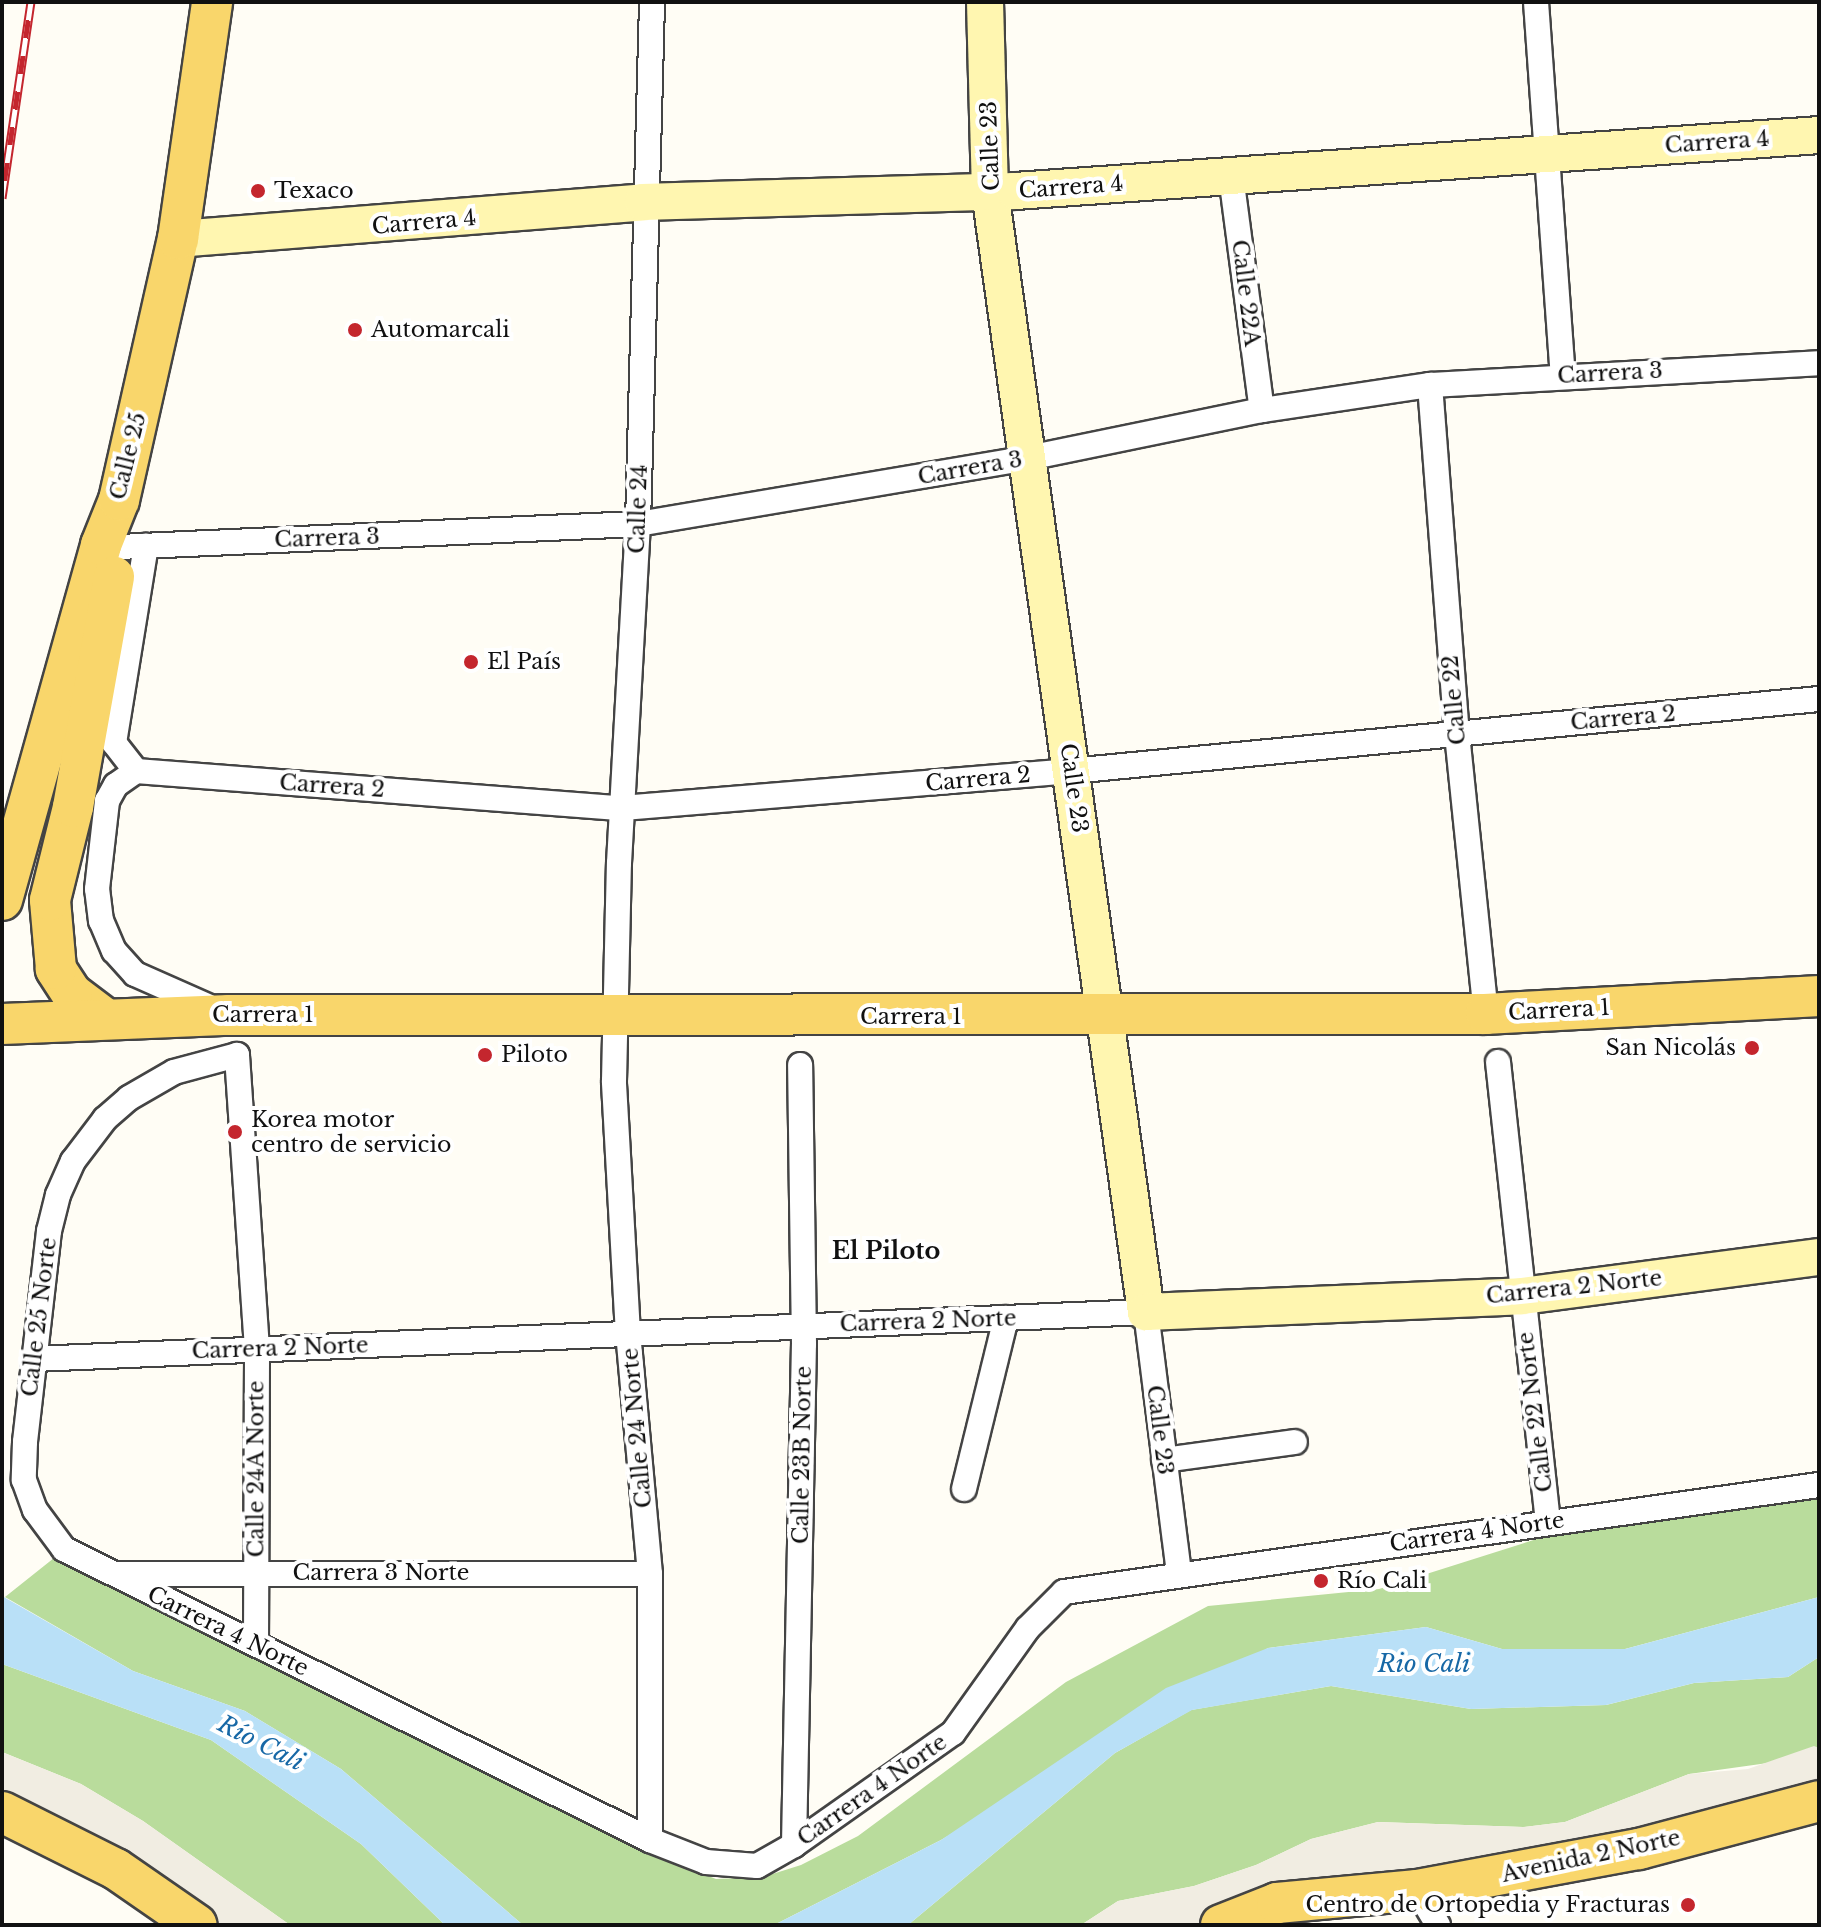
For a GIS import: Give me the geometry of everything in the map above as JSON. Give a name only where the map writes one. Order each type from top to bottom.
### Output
[{"type":"main road","name":"Calle 25","points":[[5,889],[101,545],[119,500],[178,239],[212,2]]},
{"type":"main road","name":"Calle 23","points":[[985,2],[990,192],[1146,1312]]},
{"type":"main road","name":"Carrera 4","points":[[178,239],[643,202],[990,192],[1819,135]]},
{"type":"main road","points":[[103,1017],[72,994],[56,969],[50,900],[132,546],[119,500]]},
{"type":"main road","name":"Carrera 1","points":[[2,1024],[103,1017],[229,1015],[1106,1018],[1486,1014],[1819,996]]},
{"type":"main road","name":"Carrera 2 Norte","points":[[1146,1312],[1522,1296],[1819,1257]]},
{"type":"main road","name":"Avenida 2 Norte","points":[[1221,1925],[1277,1903],[1417,1890],[1639,1849],[1819,1801]]},
{"type":"main road","points":[[3,1813],[116,1869],[197,1925]]},
{"type":"street","name":"Calle 24","points":[[615,1017],[622,808],[638,524],[643,202],[652,2]]},
{"type":"street","points":[[1536,2],[1563,375]]},
{"type":"street","name":"Calle 22A","points":[[1231,176],[1262,410]]},
{"type":"street","name":"Carrera 3","points":[[132,546],[638,524],[1028,458],[1262,410],[1430,385],[1563,375],[1819,363]]},
{"type":"street","name":"Calle 22","points":[[1430,385],[1457,734],[1486,1014]]},
{"type":"street","points":[[132,546],[114,743],[136,771],[116,785],[107,801],[97,889],[101,921],[114,951],[135,974],[229,1015]]},
{"type":"street","name":"Carrera 2","points":[[136,771],[622,808],[1071,771],[1819,699]]},
{"type":"street","name":"Calle 24 Norte","points":[[615,1017],[628,1334],[650,1574],[650,1840]]},
{"type":"street","name":"Carrera 1","points":[[174,1072],[237,1055]]},
{"type":"street","name":"Calle 24A Norte","points":[[237,1055],[257,1349],[256,1644]]},
{"type":"street","name":"Calle 22 Norte","points":[[1498,1062],[1548,1522]]},
{"type":"street","name":"Calle 23B Norte","points":[[794,1845],[804,1326],[800,1065]]},
{"type":"street","name":"Calle 25 Norte","points":[[112,1574],[64,1549],[35,1510],[24,1480],[49,1231],[73,1161],[105,1119],[141,1089],[174,1072]]},
{"type":"street","name":"Carrera 2 Norte","points":[[34,1359],[1146,1312]]},
{"type":"street","name":"Calle 23","points":[[1146,1312],[1179,1573]]},
{"type":"street","points":[[964,1489],[1006,1318]]},
{"type":"street","points":[[1164,1460],[1295,1442]]},
{"type":"street","name":"Carrera 4 Norte","points":[[112,1574],[650,1840],[706,1862],[757,1866],[794,1845],[953,1733],[1028,1628],[1064,1592],[1179,1573],[1819,1485]]},
{"type":"street","name":"Carrera 3 Norte","points":[[112,1574],[650,1574]]},
{"type":"street","points":[[1417,1890],[1438,1925]]},
{"type":"green space","points":[[1819,1496],[1819,1597],[1625,1649],[1502,1649],[1426,1627],[1268,1648],[941,1840],[774,1925],[523,1925],[341,1769],[245,1711],[133,1671],[5,1597],[54,1558],[644,1851],[716,1879],[763,1877],[801,1865],[858,1836],[1066,1682],[1208,1606],[1379,1589],[1556,1533]]},
{"type":"green space","points":[[1819,1657],[1819,1748],[1775,1762],[1689,1774],[1565,1822],[1523,1827],[1378,1822],[1311,1839],[1256,1865],[1194,1886],[1118,1901],[1081,1925],[908,1925],[1115,1753],[1191,1710],[1331,1686],[1471,1709],[1606,1705],[1694,1683],[1788,1677]]},
{"type":"green space","points":[[2,1664],[211,1740],[361,1844],[445,1925],[290,1925],[143,1821],[81,1784],[2,1752]]},
{"type":"shaded area","points":[[1814,1746],[1819,1748],[1819,1801],[1221,1925],[1081,1925],[1118,1901],[1194,1886],[1256,1865],[1311,1839],[1378,1822],[1523,1827],[1565,1822],[1689,1774],[1748,1769]]},
{"type":"shaded area","points":[[2,1752],[81,1784],[143,1821],[290,1925],[197,1925],[2,1812]]},
{"type":"water","points":[[2,1596],[133,1671],[245,1711],[341,1769],[523,1925],[445,1925],[361,1844],[211,1740],[2,1664]]},
{"type":"water","name":"Rio Cali","points":[[1819,1597],[1819,1657],[1788,1677],[1694,1683],[1606,1705],[1471,1709],[1331,1686],[1192,1710],[1115,1753],[908,1925],[774,1925],[941,1840],[1166,1688],[1268,1648],[1426,1627],[1502,1649],[1625,1649]]},
{"type":"railway","points":[[2,198],[31,2]]},
{"type":"place","name":"Texaco","points":[[258,191]]},
{"type":"place","name":"Automarcali","points":[[355,330]]},
{"type":"place","name":"El País","points":[[471,662]]},
{"type":"place","name":"San Nicolás","points":[[1752,1048]]},
{"type":"place","name":"Piloto","points":[[485,1055]]},
{"type":"place","name":"Korea motor centro de servicio","points":[[235,1132]]},
{"type":"place","name":"Río Cali","points":[[1321,1581]]},
{"type":"place","name":"Centro de Ortopedia y Fracturas","points":[[1688,1905]]},
{"type":"district","name":"El Piloto","points":[[886,1251]]}]
